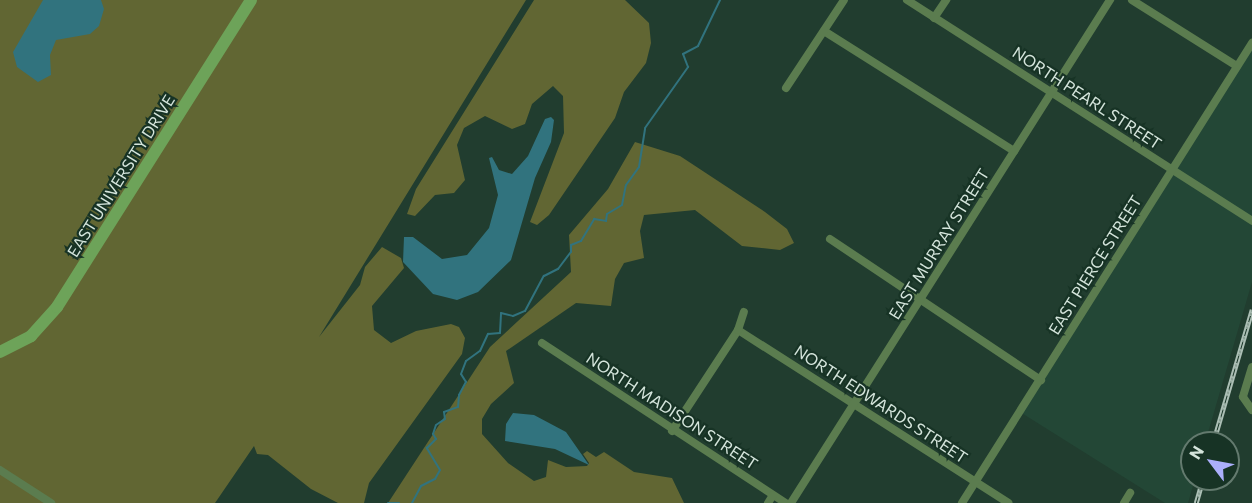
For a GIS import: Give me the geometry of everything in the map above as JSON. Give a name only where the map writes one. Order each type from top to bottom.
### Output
[{"type":"main road","name":"EAST UNIVERSITY DRIVE","points":[[0,352],[31,336],[52,315],[252,0]]},
{"type":"street","points":[[786,88],[844,0]]},
{"type":"street","name":"NORTH PEARL STREET","points":[[907,0],[1252,221]]},
{"type":"street","points":[[934,18],[946,0]]},
{"type":"street","name":"EAST MURRAY STREET","points":[[791,503],[922,301],[1110,0]]},
{"type":"street","points":[[1132,0],[1237,66]]},
{"type":"street","points":[[824,32],[1014,151]]},
{"type":"street","name":"EAST PIERCE STREET","points":[[962,503],[1252,43]]},
{"type":"street","points":[[830,240],[1041,380]]},
{"type":"street","points":[[672,430],[738,330],[744,312]]},
{"type":"street","name":"NORTH EDWARDS STREET","points":[[738,330],[1008,503]]},
{"type":"street","name":"NORTH MADISON STREET","points":[[542,343],[771,499],[786,503]]},
{"type":"street","points":[[1252,367],[1243,397],[1252,410]]},
{"type":"street","points":[[0,470],[51,503]]},
{"type":"street","points":[[1124,503],[1130,493]]},
{"type":"shaded area","points":[[0,0],[526,0],[319,337],[360,285],[365,267],[382,247],[401,258],[404,268],[372,306],[374,330],[391,343],[416,331],[451,324],[459,327],[465,338],[462,354],[369,483],[364,503],[338,503],[311,489],[268,455],[257,454],[254,446],[215,503],[0,503]]},
{"type":"shaded area","points":[[534,0],[625,0],[649,23],[651,43],[646,63],[624,92],[615,118],[549,215],[537,225],[530,222],[564,133],[563,96],[553,86],[532,104],[525,124],[512,129],[485,116],[464,128],[457,145],[465,180],[454,193],[435,195],[415,216],[407,214],[416,189]]},
{"type":"shaded area","points":[[1252,43],[1252,282],[1209,431],[1180,431],[1180,491],[1192,491],[1188,503],[1165,503],[1020,412]]},
{"type":"shaded area","points":[[635,142],[680,156],[765,212],[787,229],[794,243],[780,250],[742,246],[695,210],[644,215],[640,231],[644,258],[624,263],[615,279],[611,306],[576,303],[506,351],[514,383],[491,404],[482,419],[482,434],[508,463],[534,481],[546,477],[548,460],[566,467],[587,466],[589,463],[583,454],[587,451],[596,457],[604,452],[634,472],[672,478],[684,503],[388,503],[490,347],[571,272],[569,235],[608,189]]},
{"type":"water","points":[[43,0],[101,0],[104,9],[99,26],[90,34],[56,40],[50,55],[51,75],[38,82],[17,67],[13,52]]},
{"type":"water","points":[[551,117],[554,120],[551,142],[535,178],[511,260],[478,292],[457,300],[433,294],[403,262],[404,237],[413,237],[442,259],[467,255],[489,228],[498,195],[489,158],[492,157],[499,170],[512,174],[528,156],[545,119]]},
{"type":"water","points":[[513,413],[534,415],[566,432],[589,465],[555,449],[505,441],[506,424]]},
{"type":"waterway","points":[[412,503],[421,486],[435,479],[440,470],[427,448],[436,439],[433,434],[436,425],[445,419],[444,412],[458,407],[459,395],[466,382],[461,374],[466,361],[480,351],[488,334],[500,333],[501,313],[513,316],[525,311],[544,276],[558,269],[571,252],[571,245],[581,241],[594,219],[606,221],[607,214],[622,205],[626,185],[639,167],[645,128],[688,67],[683,54],[698,46],[720,0]]},
{"type":"waterway","points":[[388,503],[399,503]]},
{"type":"railway","points":[[1217,431],[1252,310]]},
{"type":"railway","points":[[1196,503],[1200,491]]}]
